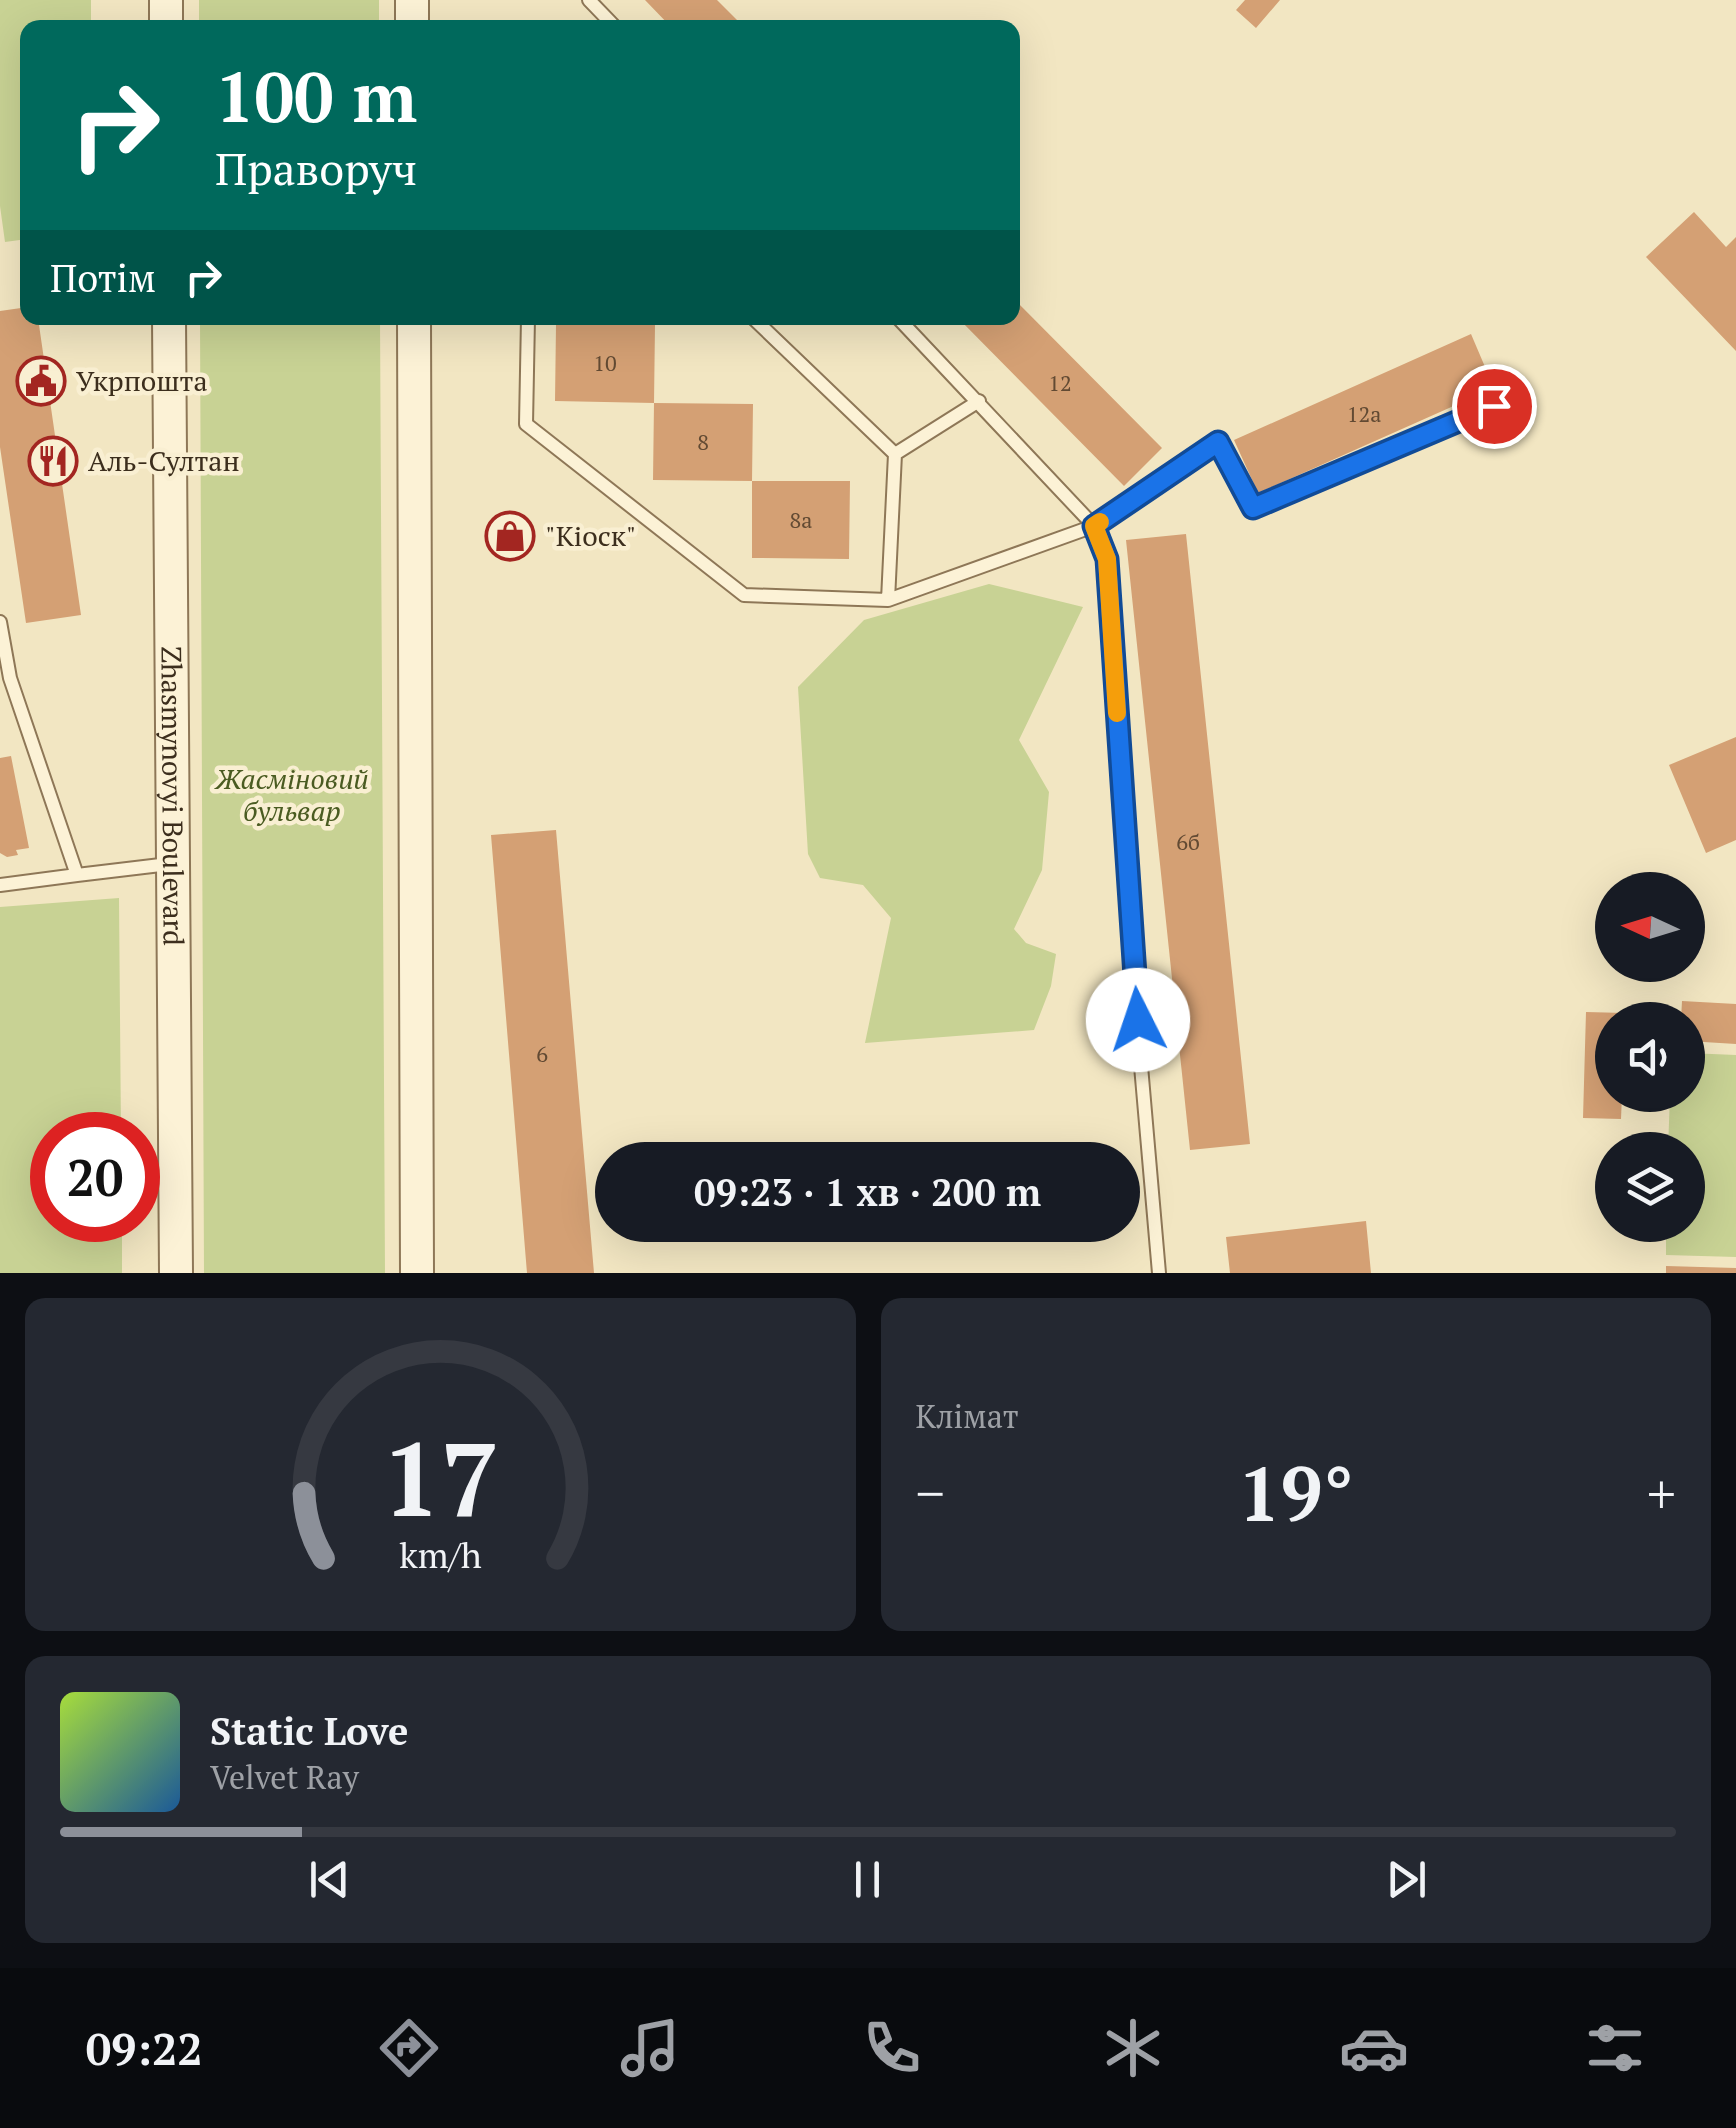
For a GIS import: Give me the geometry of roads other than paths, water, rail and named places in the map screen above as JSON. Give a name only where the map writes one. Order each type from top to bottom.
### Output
[{"type":"street","name":"Zhasmynovyi Boulevard","points":[[169,325],[176,1273]]},
{"type":"street","points":[[414,325],[417,1273]]},
{"type":"lane","points":[[589,0],[608,20]]},
{"type":"lane","points":[[528,325],[526,424],[744,594],[888,600],[1094,526],[1218,442],[1253,508],[1494,406]]},
{"type":"lane","points":[[760,325],[896,454],[888,600]]},
{"type":"lane","points":[[905,325],[1094,526],[1107,559],[1159,1273]]},
{"type":"lane","points":[[896,454],[979,401]]},
{"type":"lane","points":[[0,622],[10,678],[77,876]]},
{"type":"lane","points":[[0,885],[172,864]]},
{"type":"place","name":"Укрпошта","points":[[41,381]]},
{"type":"place","name":"Аль-Султан","points":[[53,461]]},
{"type":"place","name":"\"Кіоск\"","points":[[510,536]]},
{"type":"park label","name":"Жасміновий бульвар","points":[[292,795]]}]
